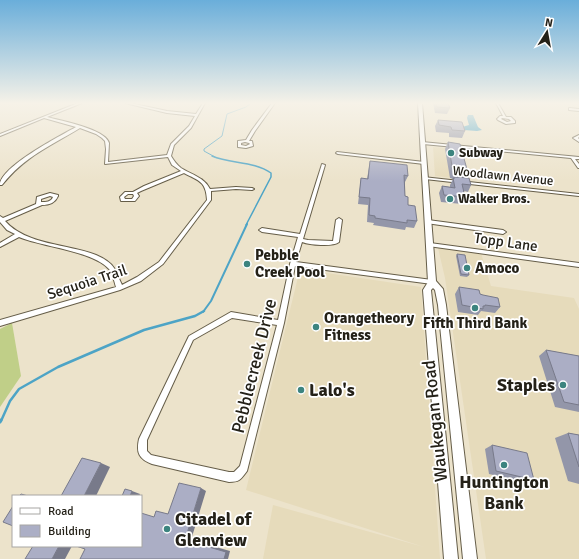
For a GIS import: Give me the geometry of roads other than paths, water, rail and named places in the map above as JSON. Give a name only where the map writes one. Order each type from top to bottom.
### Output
[{"type":"main road","name":"Waukegan Road","points":[[422,129],[432,282],[427,290],[451,559]]},
{"type":"main road","name":"Waukegan Road","points":[[432,282],[439,289],[442,305],[470,559]]},
{"type":"street","points":[[0,135],[15,129]]},
{"type":"street","points":[[0,184],[8,173],[25,159],[76,129]]},
{"type":"street","points":[[81,129],[104,137],[108,142],[106,163],[169,156]]},
{"type":"street","points":[[188,129],[172,145],[169,156],[174,166],[182,172],[202,181],[210,190],[236,188],[252,189]]},
{"type":"street","points":[[247,141],[252,129]]},
{"type":"street","points":[[579,136],[575,138],[579,141]]},
{"type":"street","points":[[423,144],[579,158]]},
{"type":"street","points":[[338,153],[424,163]]},
{"type":"street","points":[[572,157],[579,167]]},
{"type":"street","name":"Pebblecreek Drive","points":[[281,323],[231,315],[191,338],[143,439],[141,448],[142,453],[152,460],[229,477],[236,477],[244,468],[281,323],[293,264],[323,165]]},
{"type":"street","points":[[134,193],[182,172]]},
{"type":"street","name":"Woodlawn Avenue","points":[[425,178],[579,195]]},
{"type":"street","name":"Sequoia Trail","points":[[0,323],[120,288],[139,279],[161,263],[206,205],[209,200],[210,190]]},
{"type":"street","points":[[40,204],[1,220],[18,235],[92,256],[104,262],[111,269],[120,288]]},
{"type":"street","points":[[262,230],[301,238],[308,242],[334,243],[336,242],[339,220]]},
{"type":"street","points":[[428,222],[503,232]]},
{"type":"street","points":[[0,245],[18,235]]},
{"type":"street","name":"Topp Lane","points":[[430,245],[579,265]]},
{"type":"street","points":[[293,264],[432,282]]},
{"type":"water","points":[[463,129],[482,130],[477,131]]},
{"type":"waterway","points":[[215,157],[204,151],[204,149],[222,136],[224,129]]},
{"type":"waterway","points":[[212,156],[219,159],[257,166],[271,173],[271,177],[246,225]]},
{"type":"waterway","points":[[204,311],[211,301],[247,224]]},
{"type":"waterway","points":[[1,421],[10,401],[19,389],[58,367],[144,330],[195,316],[204,311]]},
{"type":"place","name":"Subway","points":[[451,153]]},
{"type":"place","name":"Walker Bros.","points":[[450,199]]},
{"type":"place","name":"Pebble Creek Pool","points":[[247,264]]},
{"type":"place","name":"Amoco","points":[[467,268]]},
{"type":"place","name":"Fifth Third Bank","points":[[475,308]]},
{"type":"place","name":"Orangetheory Fitness","points":[[316,327]]},
{"type":"place","name":"Staples","points":[[563,385]]},
{"type":"place","name":"Lalo's","points":[[301,390]]},
{"type":"place","name":"Huntington Bank","points":[[504,465]]},
{"type":"place","name":"Citadel of Glenview","points":[[167,529]]}]
